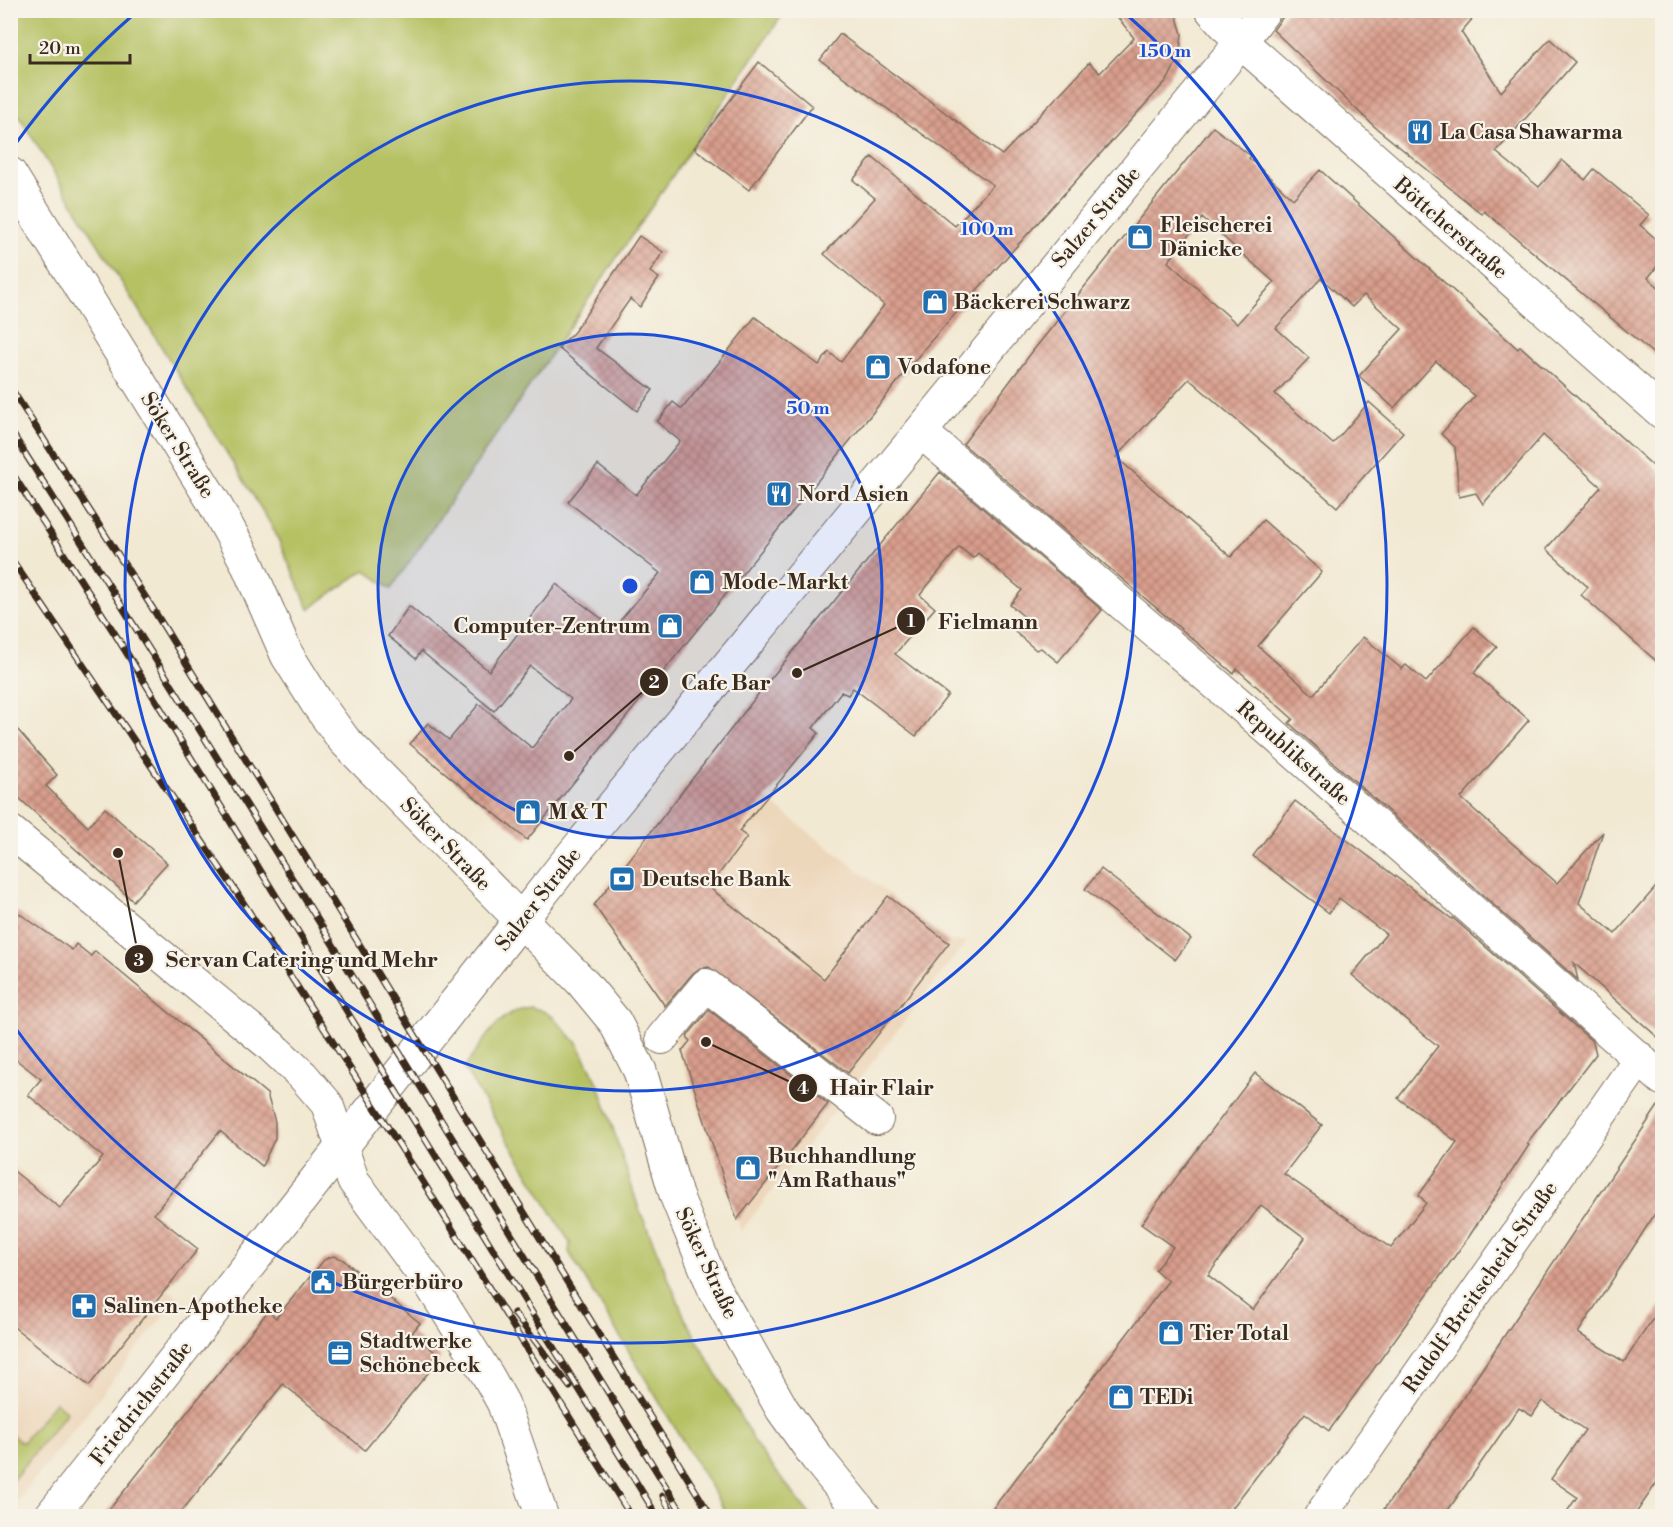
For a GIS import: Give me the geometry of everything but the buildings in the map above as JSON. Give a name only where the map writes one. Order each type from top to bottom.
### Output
[{"type":"street","name":"Böttcherstraße","points":[[1212,10],[1241,42],[1662,412]]},
{"type":"street","points":[[1241,42],[1265,10]]},
{"type":"street","name":"Salzer Straße","points":[[343,1149],[376,1103],[522,921],[1241,42]]},
{"type":"street","name":"Söker Straße","points":[[10,174],[234,537],[287,655],[317,703],[344,740],[595,996],[630,1046],[640,1071],[676,1196],[714,1288],[782,1409],[817,1458],[864,1516]]},
{"type":"street","name":"Republikstraße","points":[[921,432],[1252,715],[1651,1069]]},
{"type":"street","points":[[10,831],[210,995],[303,1076],[327,1104],[353,1180],[430,1284],[498,1394],[542,1516]]},
{"type":"street","points":[[662,1038],[706,985],[877,1119]]},
{"type":"street","name":"Rudolf-Breitscheid-Straße","points":[[1320,1516],[1651,1069]]},
{"type":"street","name":"Friedrichstraße","points":[[51,1516],[343,1149]]},
{"type":"shaded area","points":[[707,753],[951,942],[966,942],[741,1231],[665,1013],[590,904]]},
{"type":"shaded area","points":[[11,1163],[178,1297],[11,1509]]},
{"type":"green space","points":[[11,10],[785,11],[391,589],[365,570],[309,609],[273,528],[11,103]]},
{"type":"green space","points":[[530,1007],[553,1017],[578,1044],[599,1085],[638,1206],[685,1318],[758,1448],[811,1516],[728,1516],[569,1252],[570,1243],[464,1068],[499,1022],[518,1010]]},
{"type":"green space","points":[[55,1402],[67,1412],[11,1482],[11,1434],[22,1443]]},
{"type":"railway","points":[[10,387],[153,609],[711,1516]]},
{"type":"railway","points":[[10,430],[266,836],[684,1516]]},
{"type":"railway","points":[[10,470],[115,634],[657,1516]]},
{"type":"railway","points":[[10,557],[235,890],[423,1182],[631,1516]]},
{"type":"railway","points":[[514,1313],[570,1387]]},
{"type":"railway","points":[[663,1496],[673,1516]]},
{"type":"place","name":"La Casa Shawarma","points":[[1420,132]]},
{"type":"place","name":"Fleischerei Dänicke","points":[[1140,237]]},
{"type":"place","name":"Bäckerei Schwarz","points":[[935,302]]},
{"type":"place","name":"Vodafone","points":[[878,367]]},
{"type":"place","name":"Nord Asien","points":[[779,494]]},
{"type":"place","name":"Mode-Markt","points":[[702,582]]},
{"type":"place","name":"Computer-Zentrum","points":[[670,626]]},
{"type":"place","name":"Fielmann","points":[[797,673]]},
{"type":"place","name":"Cafe Bar","points":[[569,756]]},
{"type":"place","name":"M & T","points":[[528,812]]},
{"type":"place","name":"Servan Catering und Mehr","points":[[118,853]]},
{"type":"place","name":"Deutsche Bank","points":[[622,879]]},
{"type":"place","name":"Hair Flair","points":[[706,1042]]},
{"type":"place","name":"Buchhandlung \"Am Rathaus\"","points":[[748,1168]]},
{"type":"place","name":"Bürgerbüro","points":[[323,1282]]},
{"type":"place","name":"Salinen-Apotheke","points":[[84,1306]]},
{"type":"place","name":"Tier Total","points":[[1171,1333]]},
{"type":"place","name":"Stadtwerke Schönebeck","points":[[340,1353]]},
{"type":"place","name":"TEDi","points":[[1121,1397]]}]
